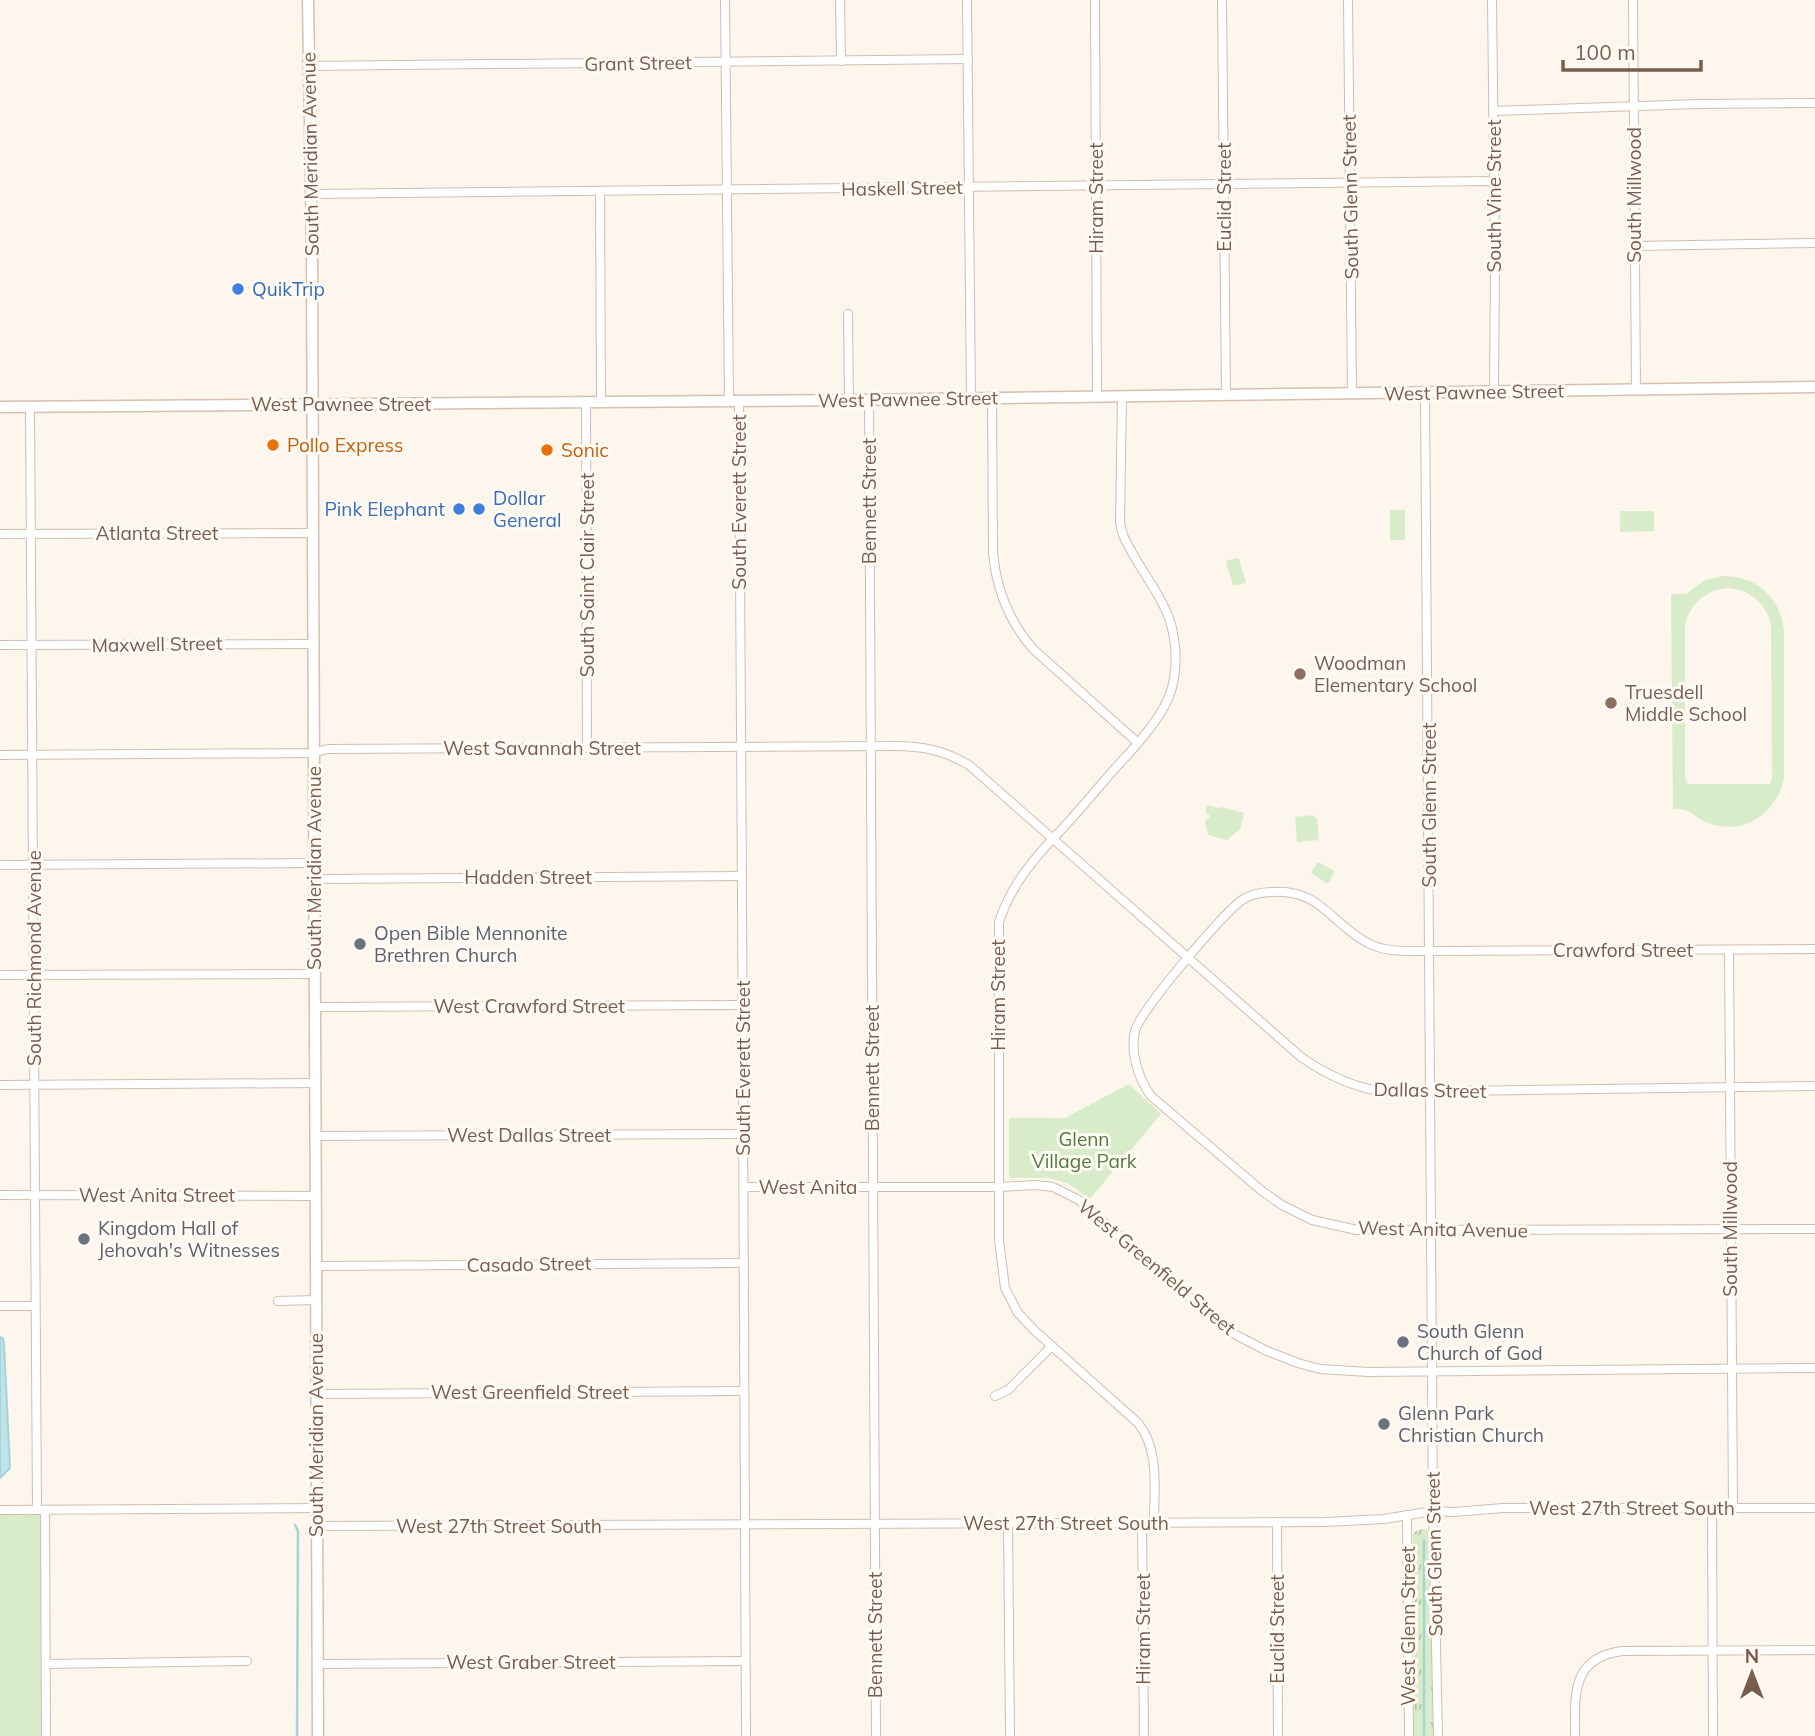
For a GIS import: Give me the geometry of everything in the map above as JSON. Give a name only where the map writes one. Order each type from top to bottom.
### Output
[{"type":"main road","name":"South Meridian Avenue","points":[[307,0],[313,404],[318,1736]]},
{"type":"main road","name":"West Pawnee Street","points":[[0,407],[869,400],[1815,387]]},
{"type":"street","name":"South Everett Street","points":[[725,0],[742,876],[746,1736]]},
{"type":"street","points":[[840,0],[841,61]]},
{"type":"street","points":[[967,0],[971,398]]},
{"type":"street","name":"Hiram Street","points":[[1095,0],[1097,396]]},
{"type":"street","name":"Euclid Street","points":[[1223,0],[1226,395]]},
{"type":"street","name":"South Glenn Street","points":[[1348,0],[1352,394]]},
{"type":"street","name":"South Vine Street","points":[[1492,0],[1494,393]]},
{"type":"street","name":"South Millwood","points":[[1633,0],[1636,390]]},
{"type":"street","name":"Grant Street","points":[[309,66],[968,59]]},
{"type":"street","points":[[1493,111],[1815,103]]},
{"type":"street","name":"Haskell Street","points":[[311,194],[1494,181]]},
{"type":"street","points":[[600,191],[601,402]]},
{"type":"street","points":[[1634,246],[1815,243]]},
{"type":"street","points":[[848,314],[849,400]]},
{"type":"street","name":"South Glenn Street","points":[[1425,393],[1433,1511],[1438,1736]]},
{"type":"street","name":"Hiram Street","points":[[1122,396],[1123,535],[1170,622],[1176,656],[1165,706],[1138,743],[1036,856],[1017,881],[999,922],[999,1240],[1005,1288],[1018,1313],[1146,1433],[1152,1447],[1154,1523]]},
{"type":"street","points":[[992,397],[993,552],[1004,604],[1018,631],[1033,649],[1138,743]]},
{"type":"street","name":"Bennett Street","points":[[869,400],[876,1736]]},
{"type":"street","name":"South Saint Clair Street","points":[[586,402],[587,747]]},
{"type":"street","name":"South Richmond Avenue","points":[[30,407],[35,1306],[46,1736]]},
{"type":"street","name":"Atlanta Street","points":[[0,534],[313,533]]},
{"type":"street","name":"Maxwell Street","points":[[0,645],[313,644]]},
{"type":"street","name":"West Savannah Street","points":[[0,755],[313,753],[328,749],[921,747],[938,750],[969,765],[1053,838]]},
{"type":"street","name":"Dallas Street","points":[[1053,838],[1301,1057],[1322,1072],[1355,1086],[1386,1092],[1815,1086]]},
{"type":"street","points":[[0,865],[314,863]]},
{"type":"street","name":"Hadden Street","points":[[314,879],[742,876]]},
{"type":"street","points":[[1189,958],[1232,908],[1251,895],[1270,892],[1310,898],[1348,929],[1376,947],[1386,950],[1430,951]]},
{"type":"street","name":"Crawford Street","points":[[1430,951],[1815,949]]},
{"type":"street","name":"South Millwood","points":[[1729,950],[1733,1508]]},
{"type":"street","name":"West Anita Avenue","points":[[1189,958],[1135,1028],[1138,1072],[1142,1083],[1151,1096],[1262,1191],[1297,1213],[1331,1225],[1357,1230],[1815,1229]]},
{"type":"street","points":[[0,975],[314,974]]},
{"type":"street","name":"West Crawford Street","points":[[315,1007],[743,1005]]},
{"type":"street","points":[[0,1085],[315,1083]]},
{"type":"street","name":"West Dallas Street","points":[[315,1136],[743,1134]]},
{"type":"street","name":"West Anita","points":[[744,1187],[872,1187]]},
{"type":"street","name":"West Greenfield Street","points":[[872,1187],[1053,1187],[1079,1200],[1222,1326],[1267,1352],[1320,1369],[1369,1372],[1815,1368]]},
{"type":"street","name":"West Anita Street","points":[[0,1195],[315,1196]]},
{"type":"street","name":"Casado Street","points":[[315,1266],[744,1263]]},
{"type":"street","points":[[278,1301],[315,1300]]},
{"type":"street","points":[[0,1307],[35,1306]]},
{"type":"street","points":[[995,1396],[1008,1390],[1052,1346]]},
{"type":"street","name":"West Greenfield Street","points":[[316,1394],[744,1391]]},
{"type":"street","points":[[0,1510],[316,1508]]},
{"type":"street","name":"West 27th Street South","points":[[316,1526],[1325,1522],[1384,1519],[1433,1511],[1503,1508],[1815,1508]]},
{"type":"street","points":[[1712,1508],[1713,1736]]},
{"type":"street","name":"West Glenn Street","points":[[1407,1515],[1409,1736]]},
{"type":"street","name":"Euclid Street","points":[[1277,1522],[1278,1736]]},
{"type":"street","points":[[1008,1523],[1010,1736]]},
{"type":"street","name":"Hiram Street","points":[[1142,1523],[1144,1736]]},
{"type":"street","points":[[1575,1736],[1576,1690],[1582,1675],[1604,1654],[1622,1651],[1815,1650]]},
{"type":"street","points":[[46,1664],[247,1661]]},
{"type":"street","name":"West Graber Street","points":[[317,1664],[745,1661]]},
{"type":"green space","points":[[1390,510],[1405,510],[1405,540],[1390,540]]},
{"type":"green space","points":[[1620,511],[1654,511],[1654,531],[1620,532]]},
{"type":"green space","points":[[1237,558],[1246,583],[1233,586],[1226,561]]},
{"type":"green space","points":[[1723,576],[1735,577],[1756,585],[1765,591],[1778,608],[1784,631],[1784,779],[1774,802],[1766,812],[1734,827],[1708,823],[1689,812],[1673,809],[1671,594],[1686,594],[1705,580]],"holes":[[[1720,589],[1736,589],[1756,598],[1765,609],[1771,624],[1772,777],[1770,784],[1688,784],[1685,778],[1685,624],[1700,599]]]},
{"type":"green space","points":[[1206,805],[1244,813],[1240,829],[1227,840],[1208,835],[1205,822],[1210,816],[1206,812]]},
{"type":"green space","points":[[1313,815],[1317,819],[1319,840],[1298,842],[1295,817]]},
{"type":"green space","points":[[1318,862],[1333,870],[1329,882],[1326,883],[1311,873]]},
{"type":"green space","name":"Glenn Village Park","points":[[1129,1084],[1161,1114],[1090,1199],[1069,1184],[1049,1178],[1009,1178],[1009,1118],[1065,1118]]},
{"type":"green space","points":[[0,1510],[45,1510],[46,1736],[0,1736]]},
{"type":"green space","points":[[1422,1529],[1428,1530],[1431,1535],[1433,1736],[1414,1736],[1413,1535]]},
{"type":"water","points":[[0,1337],[3,1338],[4,1344],[10,1468],[0,1478]]},
{"type":"waterway","points":[[295,1525],[298,1531],[297,1736]]},
{"type":"waterway","points":[[1424,1541],[1424,1736]]},
{"type":"place","name":"QuikTrip","points":[[238,289]]},
{"type":"place","name":"Pollo Express","points":[[273,445]]},
{"type":"place","name":"Sonic","points":[[547,450]]},
{"type":"place","name":"Pink Elephant","points":[[459,509]]},
{"type":"place","name":"Dollar General","points":[[479,509]]},
{"type":"place","name":"Woodman Elementary School","points":[[1300,674]]},
{"type":"place","name":"Truesdell Middle School","points":[[1611,703]]},
{"type":"place","name":"Open Bible Mennonite Brethren Church","points":[[360,944]]},
{"type":"place","name":"Kingdom Hall of Jehovah's Witnesses","points":[[84,1239]]},
{"type":"place","name":"South Glenn Church of God","points":[[1403,1342]]},
{"type":"place","name":"Glenn Park Christian Church","points":[[1384,1424]]}]
